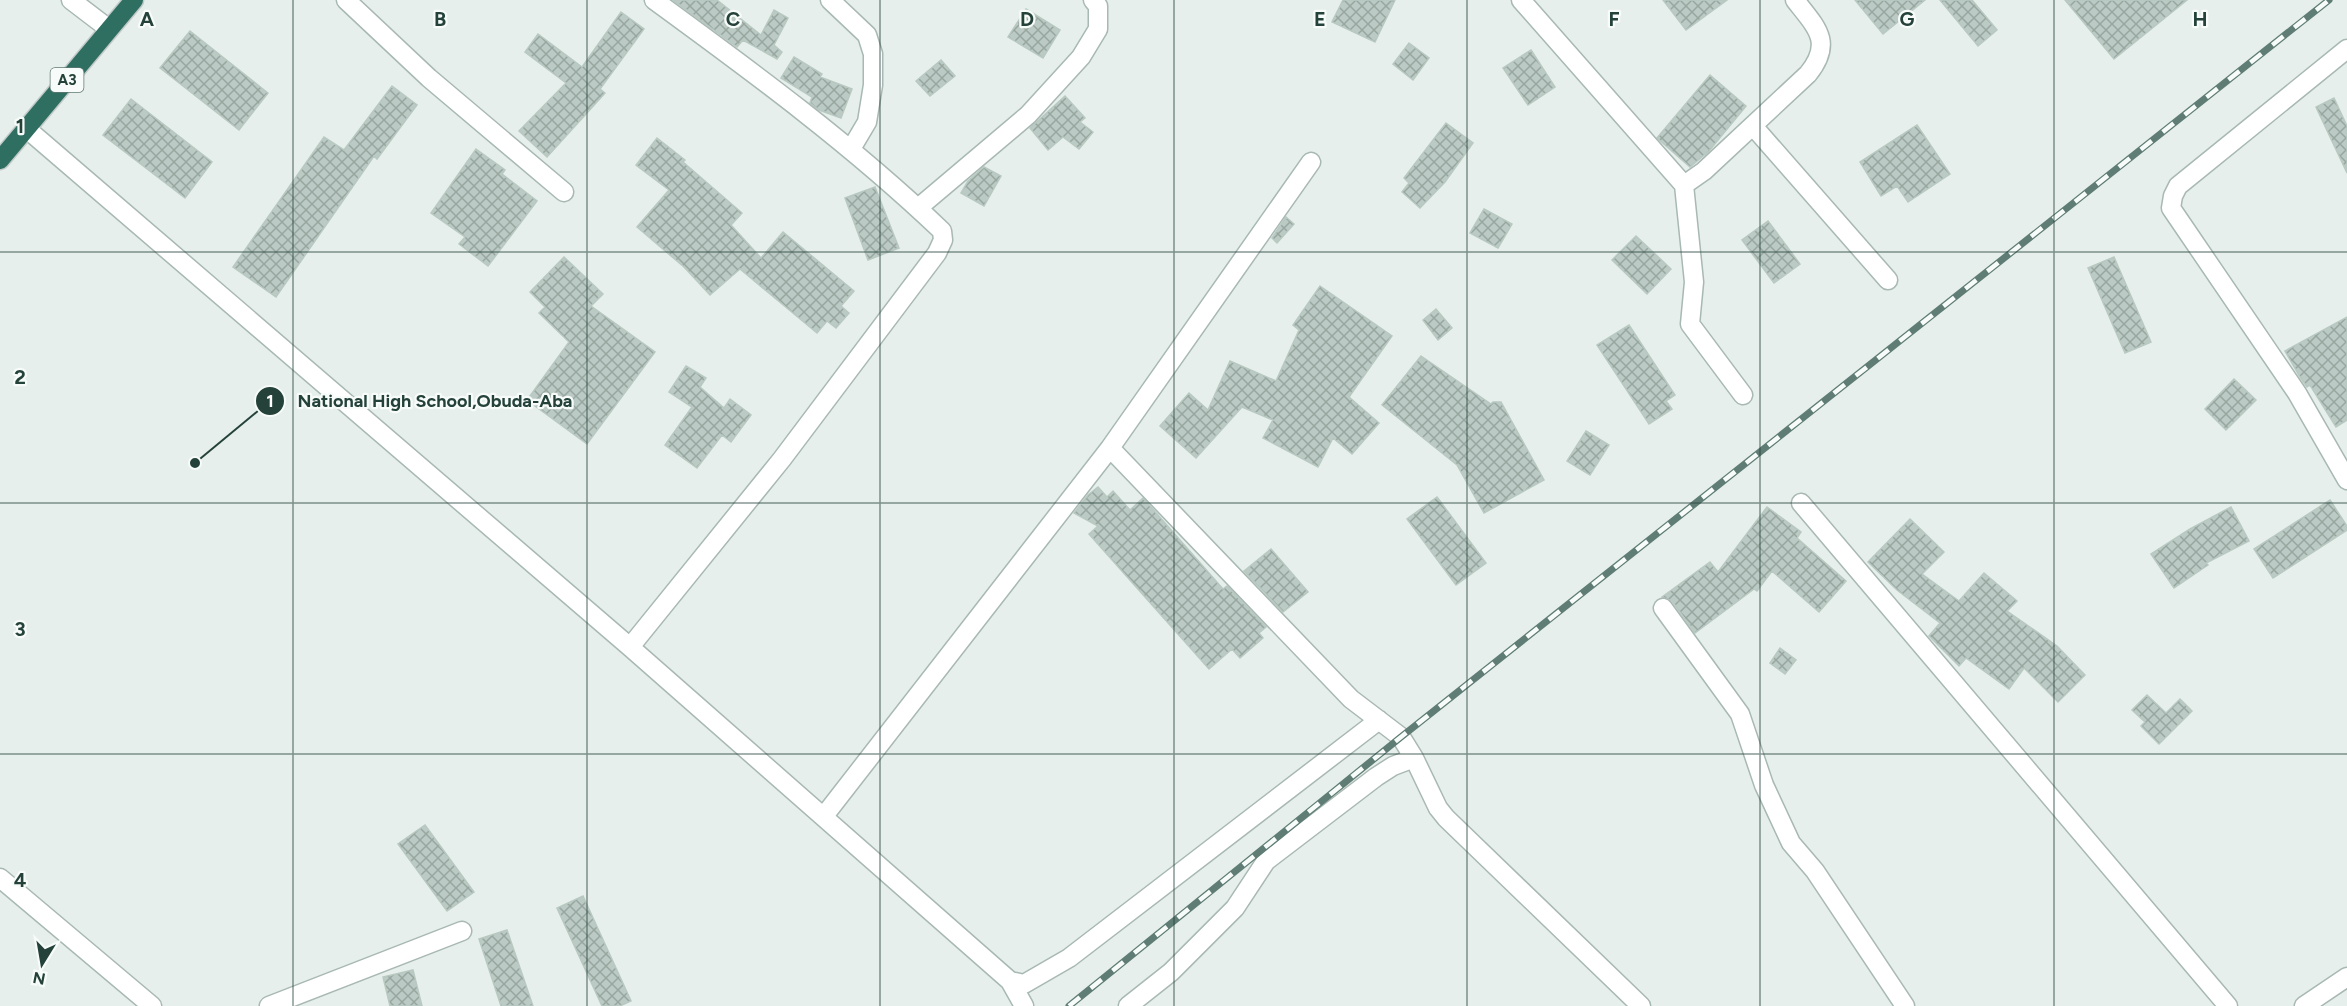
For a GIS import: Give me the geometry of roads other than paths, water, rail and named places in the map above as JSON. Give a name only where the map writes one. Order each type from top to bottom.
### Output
[{"type":"highway","name":"A3","points":[[0,160],[134,0]]},
{"type":"street","points":[[71,0],[109,29]]},
{"type":"street","points":[[346,0],[429,78],[564,192]]},
{"type":"street","points":[[630,647],[782,459],[937,253],[943,240],[942,231],[851,149],[771,84],[654,0]]},
{"type":"street","points":[[830,0],[867,35],[873,54],[873,85],[867,122],[851,149]]},
{"type":"street","points":[[918,208],[1028,115],[1081,57],[1098,29],[1098,6],[1093,0]]},
{"type":"street","points":[[1521,0],[1684,185],[1694,282],[1690,324],[1743,395]]},
{"type":"street","points":[[1684,185],[1704,171],[1817,63],[1822,41],[1819,32],[1795,0]]},
{"type":"street","points":[[2347,49],[2178,186],[2171,208],[2297,393],[2347,480]]},
{"type":"street","points":[[1753,126],[1888,280]]},
{"type":"street","points":[[27,129],[824,816],[1010,981],[1024,1006]]},
{"type":"street","points":[[824,816],[1110,448],[1311,162]]},
{"type":"street","points":[[1110,448],[1351,699],[1401,737],[1414,758],[1438,808],[1446,818],[1641,1006]]},
{"type":"street","points":[[1801,503],[2228,1006]]},
{"type":"street","points":[[1663,608],[1740,714],[1764,785],[1791,843],[1815,871],[1905,1006]]},
{"type":"street","points":[[1010,981],[1024,984],[1069,958],[1379,720]]},
{"type":"street","points":[[1128,1006],[1171,972],[1235,908],[1266,861],[1376,777],[1393,766],[1414,758]]},
{"type":"street","points":[[0,878],[152,1006]]},
{"type":"street","points":[[268,1006],[462,931]]},
{"type":"street","points":[[2304,1006],[2347,977]]},
{"type":"railway","points":[[1069,1006],[1401,737],[2329,0]]},
{"type":"place","name":"National High School,Obuda-Aba","points":[[195,463]]}]
